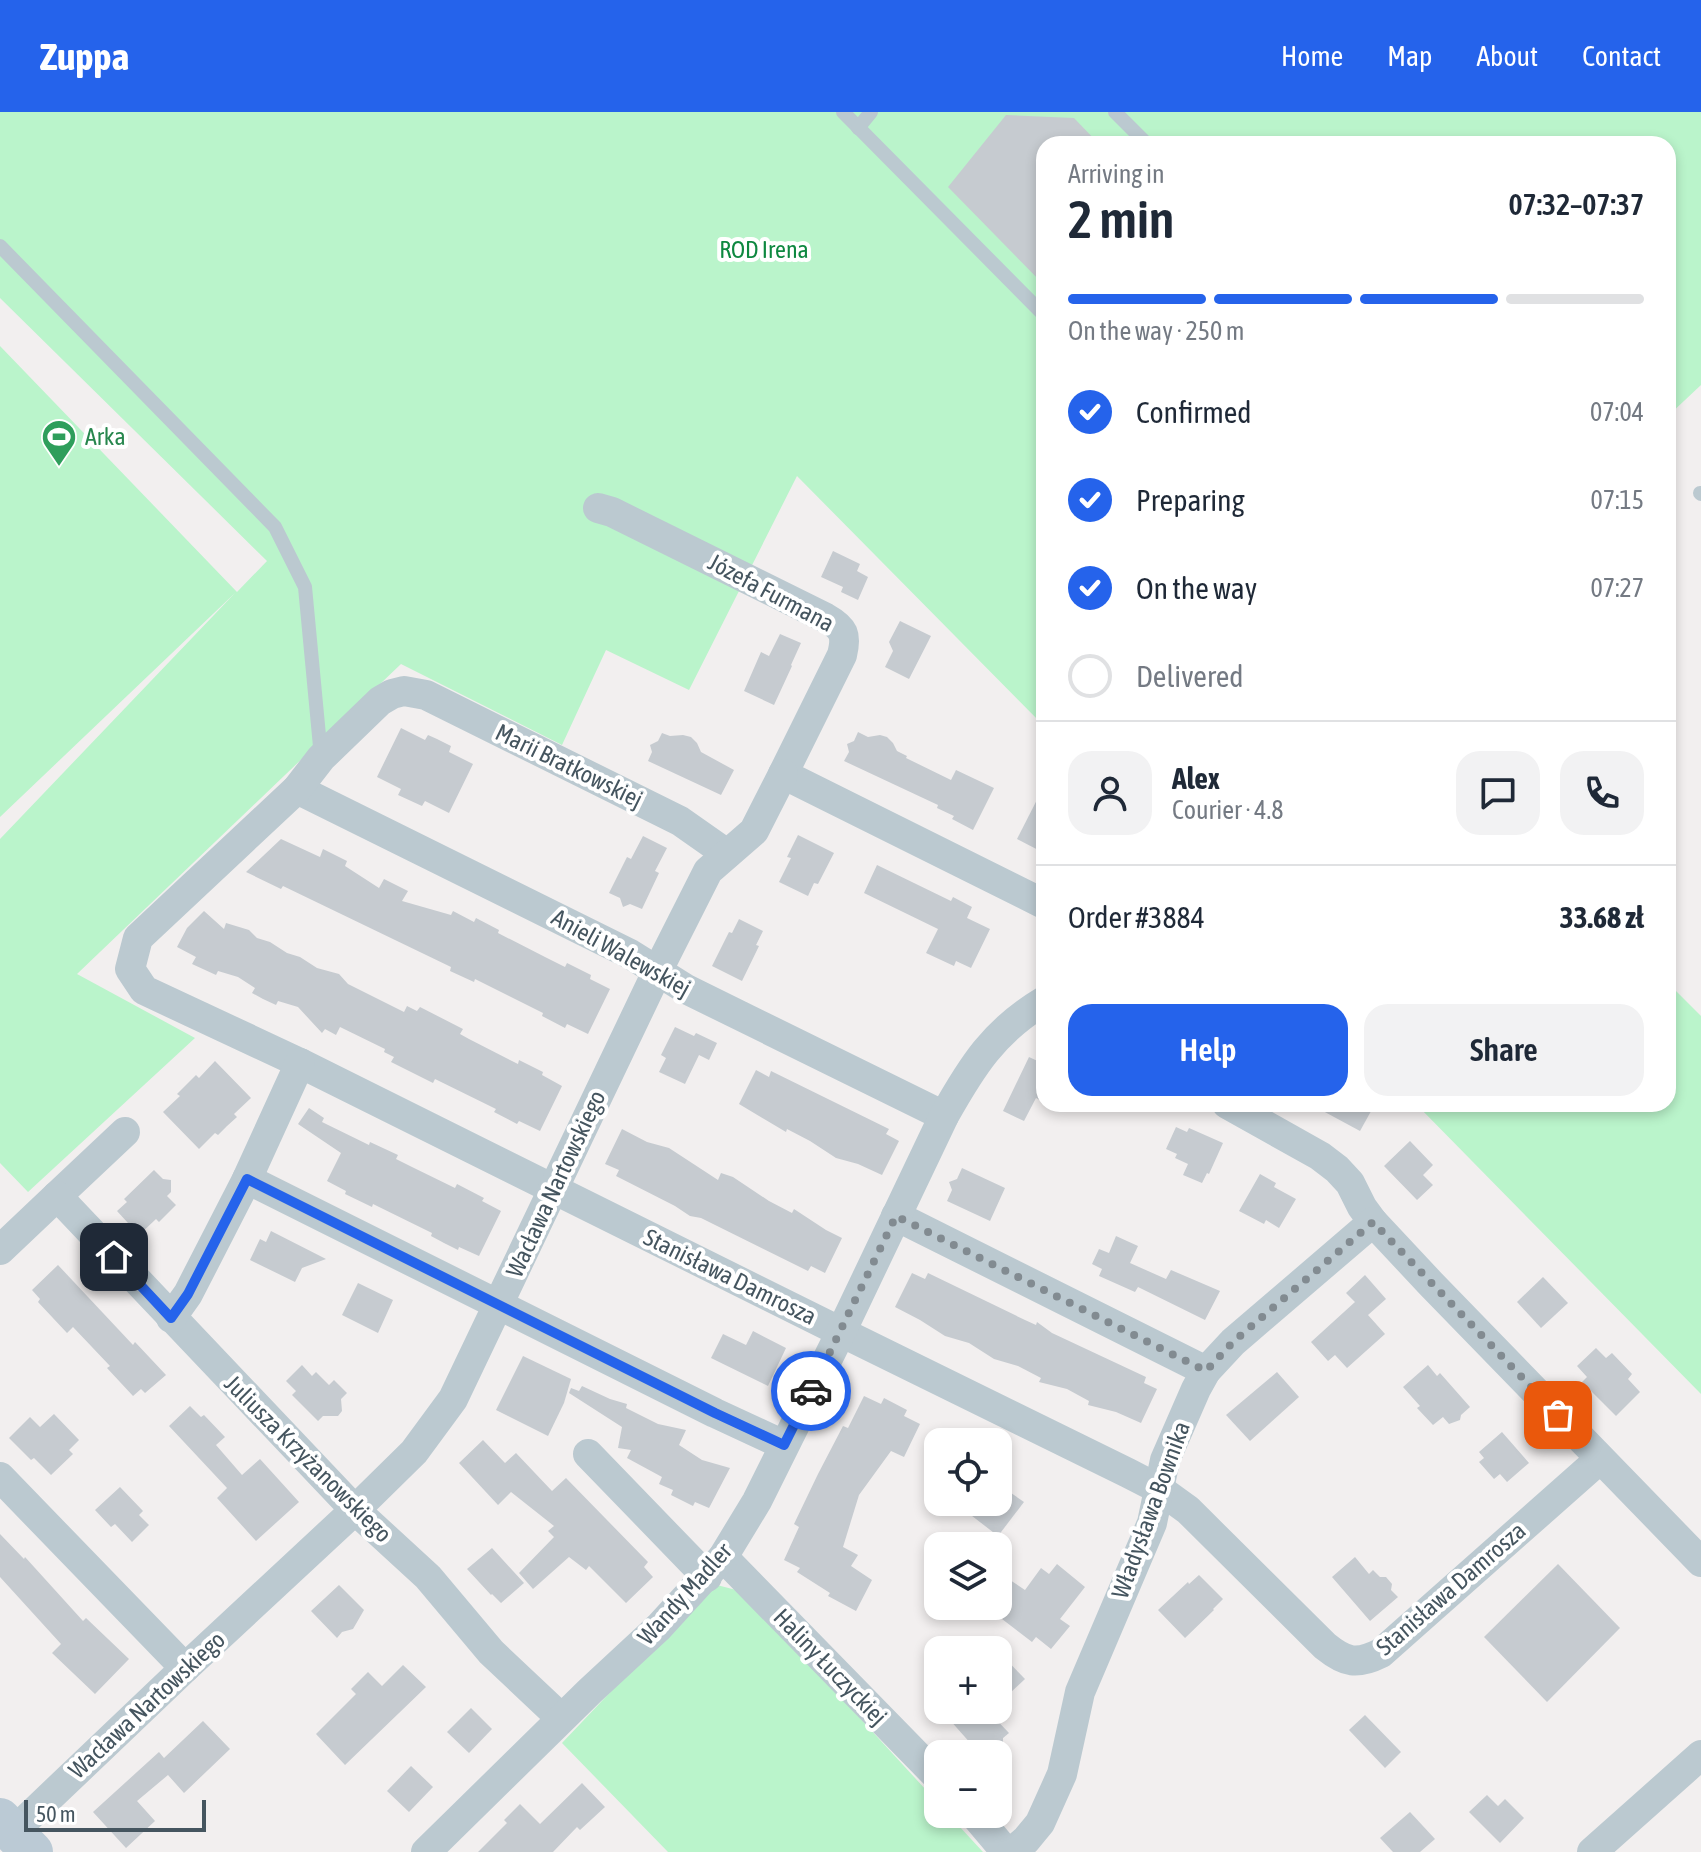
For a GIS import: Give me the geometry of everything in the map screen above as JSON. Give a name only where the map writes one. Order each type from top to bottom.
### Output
[{"type":"street","name":"Józefa Furmana","points":[[598,508],[612,512],[805,607],[837,624],[843,632],[845,643],[842,655],[783,774]]},
{"type":"street","name":"Marii Bratkowskiej","points":[[321,758],[380,701],[404,691],[426,695],[680,821],[727,854]]},
{"type":"street","points":[[297,789],[321,758]]},
{"type":"street","points":[[783,774],[1036,900]]},
{"type":"street","name":"Wacława Nartowskiego","points":[[15,1834],[414,1452],[453,1399],[708,871],[754,831],[783,774]]},
{"type":"street","name":"Stanisława Damrosza","points":[[297,789],[138,938],[130,969],[144,990],[300,1063],[1159,1489],[1188,1510],[1325,1646],[1348,1661],[1365,1661],[1381,1653],[1600,1459]]},
{"type":"street","name":"Anieli Walewskiej","points":[[297,789],[617,947],[686,989],[944,1116]]},
{"type":"street","name":"Wandy Madler","points":[[426,1852],[561,1718],[659,1627],[715,1567],[757,1501],[963,1082],[1001,1033],[1036,1006]]},
{"type":"street","points":[[171,1318],[188,1294],[247,1179],[300,1063]]},
{"type":"street","points":[[1241,1112],[1320,1156],[1337,1169],[1350,1183],[1373,1222],[1701,1562]]},
{"type":"street","points":[[0,1250],[125,1132]]},
{"type":"street","points":[[247,1179],[784,1445]]},
{"type":"street","name":"Juliusza Krzyżanowskiego","points":[[57,1196],[355,1510],[428,1577],[491,1652],[561,1718]]},
{"type":"street","points":[[896,1216],[1206,1371]]},
{"type":"street","name":"Władysława Bownika","points":[[1012,1852],[1040,1823],[1062,1774],[1080,1692],[1152,1523],[1165,1460],[1206,1371],[1233,1342],[1373,1222]]},
{"type":"street","name":"Haliny Łuczyckiej","points":[[588,1454],[715,1567],[924,1764]]},
{"type":"street","points":[[0,1477],[185,1668]]},
{"type":"street","points":[[1592,1852],[1701,1755]]},
{"type":"street","points":[[986,1828],[1006,1852]]},
{"type":"lane","points":[[843,112],[1036,307]]},
{"type":"lane","points":[[858,128],[871,112]]},
{"type":"lane","points":[[1115,112],[1139,136]]},
{"type":"lane","points":[[0,246],[275,527],[305,587],[321,758]]},
{"type":"green space","name":"ROD Irena","points":[[0,112],[1701,112],[1701,385],[1676,408],[1676,136],[1036,136],[1036,718],[797,476],[689,690],[606,650],[562,745],[401,664],[77,974],[195,1038],[28,1192],[0,1163],[0,839],[235,593],[0,817],[0,346],[237,592],[267,561],[0,298]]},
{"type":"green space","points":[[1676,991],[1701,1016],[1701,1394],[1424,1112],[1676,1112]]},
{"type":"green space","points":[[713,1584],[744,1592],[924,1788],[924,1828],[961,1828],[983,1852],[668,1852],[562,1743]]},
{"type":"building","points":[[1006,115],[1074,118],[1091,136],[1036,136],[1036,277],[948,187]]},
{"type":"building","points":[[833,551],[860,564],[857,571],[868,577],[858,600],[841,592],[843,587],[821,577]]},
{"type":"building","points":[[900,621],[931,636],[909,679],[885,667],[893,651],[889,642]]},
{"type":"building","points":[[780,634],[801,643],[774,705],[744,691],[761,652],[769,656]]},
{"type":"building","points":[[401,728],[425,740],[428,735],[451,746],[449,752],[473,764],[449,813],[425,801],[422,806],[398,795],[401,789],[377,777]]},
{"type":"building","points":[[858,732],[868,737],[887,737],[906,758],[951,780],[956,770],[994,788],[973,830],[952,819],[954,816],[937,808],[938,805],[844,761],[849,752],[847,744],[854,741]]},
{"type":"building","points":[[662,733],[691,737],[701,752],[734,770],[721,795],[648,761],[652,752],[650,745],[658,741]]},
{"type":"building","points":[[1036,802],[1036,849],[1017,839]]},
{"type":"building","points":[[798,835],[834,853],[808,896],[779,882]]},
{"type":"building","points":[[643,836],[667,848],[642,909],[630,904],[623,907],[620,898],[609,893],[627,857],[631,859]]},
{"type":"building","points":[[281,839],[320,857],[323,849],[347,861],[345,866],[379,888],[384,879],[408,891],[402,901],[451,915],[453,911],[474,922],[476,918],[499,930],[498,933],[565,967],[567,963],[591,975],[590,979],[610,989],[588,1034],[567,1024],[565,1028],[542,1016],[543,1013],[475,979],[474,982],[450,971],[451,967],[283,886],[281,889],[246,872]]},
{"type":"building","points":[[877,865],[951,901],[953,897],[972,907],[967,918],[990,929],[971,968],[956,961],[954,966],[926,953],[938,929],[864,893]]},
{"type":"building","points":[[204,911],[224,929],[226,923],[249,930],[257,938],[317,968],[339,974],[348,984],[404,1012],[407,1006],[417,1011],[420,1007],[463,1029],[460,1034],[469,1039],[518,1064],[519,1060],[543,1072],[542,1075],[562,1086],[540,1131],[519,1121],[517,1124],[494,1112],[496,1109],[435,1079],[433,1083],[391,1062],[394,1057],[384,1052],[385,1049],[340,1027],[336,1035],[325,1029],[322,1033],[298,1007],[278,1001],[276,1005],[263,999],[252,993],[255,988],[238,977],[218,971],[216,975],[192,964],[196,957],[177,947],[187,928]]},
{"type":"building","points":[[739,919],[763,931],[742,981],[712,966]]},
{"type":"building","points":[[675,1027],[717,1043],[709,1060],[699,1055],[685,1084],[659,1072],[666,1058],[661,1055]]},
{"type":"building","points":[[1029,1057],[1036,1060],[1036,1098],[1024,1121],[1003,1111]]},
{"type":"building","points":[[215,1061],[251,1098],[234,1114],[237,1117],[199,1149],[163,1112],[196,1075],[199,1078]]},
{"type":"building","points":[[756,1070],[769,1077],[771,1071],[889,1129],[886,1134],[899,1141],[882,1175],[836,1158],[739,1104]]},
{"type":"building","points":[[309,1108],[324,1118],[322,1122],[398,1155],[396,1159],[455,1188],[457,1184],[501,1211],[479,1256],[459,1247],[458,1250],[431,1236],[432,1233],[345,1194],[346,1191],[327,1181],[341,1153],[298,1124]]},
{"type":"building","points":[[1325,1112],[1371,1112],[1360,1131]]},
{"type":"building","points":[[1176,1127],[1187,1132],[1189,1128],[1223,1143],[1202,1183],[1183,1175],[1188,1164],[1166,1149]]},
{"type":"building","points":[[622,1129],[647,1142],[669,1148],[718,1180],[721,1173],[733,1177],[769,1201],[792,1213],[794,1209],[842,1238],[825,1273],[811,1266],[808,1271],[701,1218],[690,1216],[616,1176],[619,1170],[605,1164]]},
{"type":"building","points":[[1410,1141],[1433,1165],[1423,1175],[1433,1185],[1417,1200],[1384,1166]]},
{"type":"building","points":[[962,1168],[1005,1188],[990,1221],[947,1201],[952,1190],[949,1182],[957,1179]]},
{"type":"building","points":[[154,1170],[163,1179],[171,1180],[171,1192],[167,1196],[176,1205],[159,1222],[156,1219],[139,1235],[117,1211],[127,1202],[124,1199]]},
{"type":"building","points":[[1260,1174],[1276,1183],[1274,1187],[1296,1199],[1279,1228],[1239,1211]]},
{"type":"building","points":[[271,1231],[326,1259],[302,1268],[295,1282],[250,1260],[260,1239],[266,1242]]},
{"type":"building","points":[[1116,1236],[1138,1246],[1130,1263],[1166,1279],[1171,1270],[1220,1291],[1205,1320],[1138,1287],[1135,1292],[1099,1276],[1102,1269],[1092,1264],[1099,1249],[1109,1253]]},
{"type":"building","points":[[58,1265],[133,1345],[135,1342],[166,1375],[145,1393],[141,1389],[133,1396],[73,1327],[67,1333],[38,1302],[40,1299],[32,1290]]},
{"type":"building","points":[[912,1273],[925,1279],[928,1273],[1036,1325],[1037,1322],[1052,1333],[1146,1377],[1144,1383],[1157,1389],[1141,1423],[1088,1405],[1089,1401],[1067,1389],[1039,1382],[1041,1378],[1018,1366],[994,1359],[969,1343],[945,1336],[895,1307]]},
{"type":"building","points":[[1365,1275],[1386,1299],[1368,1315],[1385,1334],[1347,1368],[1335,1355],[1328,1361],[1311,1342],[1355,1302],[1346,1293]]},
{"type":"building","points":[[1543,1277],[1568,1303],[1541,1328],[1517,1302]]},
{"type":"building","points":[[358,1283],[393,1300],[378,1333],[342,1315]]},
{"type":"building","points":[[753,1331],[786,1348],[768,1386],[711,1358],[723,1334],[746,1345]]},
{"type":"building","points":[[1596,1348],[1606,1358],[1612,1353],[1632,1374],[1628,1379],[1640,1392],[1616,1416],[1582,1382],[1587,1377],[1577,1366]]},
{"type":"building","points":[[523,1356],[571,1379],[564,1403],[548,1436],[496,1410]]},
{"type":"building","points":[[302,1365],[312,1376],[316,1372],[329,1385],[334,1380],[347,1393],[341,1399],[342,1411],[338,1416],[323,1416],[318,1421],[292,1395],[296,1391],[286,1381]]},
{"type":"building","points":[[1428,1365],[1437,1376],[1440,1373],[1470,1407],[1460,1420],[1449,1424],[1443,1417],[1433,1425],[1403,1387]]},
{"type":"building","points":[[1277,1372],[1299,1397],[1250,1441],[1226,1415]]},
{"type":"building","points":[[582,1386],[627,1404],[626,1408],[658,1424],[686,1430],[679,1445],[702,1460],[730,1468],[709,1508],[695,1502],[693,1506],[671,1495],[673,1490],[659,1484],[662,1477],[627,1458],[631,1450],[618,1448],[622,1427],[569,1393],[571,1388],[579,1391]]},
{"type":"building","points":[[864,1396],[881,1404],[884,1398],[907,1410],[904,1416],[920,1424],[904,1457],[891,1451],[859,1495],[843,1547],[858,1555],[851,1566],[872,1580],[856,1611],[828,1596],[830,1593],[797,1572],[800,1568],[784,1560],[799,1527],[794,1524],[818,1474],[843,1426],[848,1428]]},
{"type":"building","points":[[190,1406],[201,1417],[204,1415],[225,1437],[216,1445],[242,1475],[260,1459],[299,1502],[256,1541],[217,1498],[227,1488],[169,1426]]},
{"type":"building","points":[[54,1414],[79,1440],[69,1450],[73,1454],[51,1475],[9,1438],[30,1417],[40,1427]]},
{"type":"building","points":[[1502,1432],[1529,1463],[1507,1482],[1500,1474],[1494,1479],[1479,1462],[1484,1458],[1479,1452]]},
{"type":"building","points":[[483,1440],[505,1463],[516,1453],[552,1491],[566,1478],[648,1562],[644,1567],[653,1577],[626,1603],[589,1566],[586,1570],[569,1557],[533,1589],[519,1573],[554,1537],[548,1531],[554,1526],[511,1492],[498,1505],[459,1463]]},
{"type":"building","points":[[120,1487],[143,1511],[139,1515],[149,1525],[132,1542],[115,1524],[111,1527],[95,1510]]},
{"type":"building","points":[[1012,1494],[1024,1502],[1001,1532],[993,1532],[972,1516],[1012,1516]]},
{"type":"building","points":[[0,1534],[83,1621],[86,1618],[129,1659],[95,1694],[52,1653],[61,1644],[0,1577]]},
{"type":"building","points":[[492,1548],[524,1583],[501,1603],[467,1569]]},
{"type":"building","points":[[1355,1557],[1369,1574],[1373,1570],[1380,1577],[1386,1577],[1392,1584],[1391,1590],[1398,1597],[1370,1621],[1332,1577]]},
{"type":"building","points":[[1057,1564],[1085,1587],[1060,1619],[1070,1626],[1051,1649],[1036,1637],[1032,1642],[1003,1620],[1012,1620],[1012,1581],[1025,1590],[1041,1568],[1049,1574]]},
{"type":"building","points":[[1558,1564],[1620,1628],[1547,1702],[1484,1637]]},
{"type":"building","points":[[1199,1575],[1223,1599],[1185,1638],[1158,1610]]},
{"type":"building","points":[[339,1585],[364,1610],[353,1629],[342,1632],[337,1638],[311,1611]]},
{"type":"building","points":[[403,1665],[426,1687],[345,1765],[316,1734],[356,1694],[351,1689],[368,1672],[382,1686]]},
{"type":"building","points":[[1012,1666],[1025,1679],[1012,1691]]},
{"type":"building","points":[[471,1708],[492,1729],[469,1753],[447,1732]]},
{"type":"building","points":[[1365,1715],[1401,1752],[1385,1768],[1349,1730]]},
{"type":"building","points":[[203,1721],[230,1749],[184,1793],[168,1775],[137,1801],[155,1821],[126,1848],[93,1812],[159,1752],[164,1758]]},
{"type":"building","points":[[953,1724],[1000,1724],[1009,1733],[1003,1740],[968,1740]]},
{"type":"building","points":[[411,1766],[433,1787],[409,1812],[387,1791]]},
{"type":"building","points":[[582,1783],[605,1807],[580,1830],[577,1827],[553,1852],[478,1852],[507,1823],[504,1820],[520,1804],[540,1824]]},
{"type":"building","points":[[1487,1795],[1498,1806],[1505,1799],[1524,1818],[1500,1843],[1469,1812]]},
{"type":"building","points":[[1410,1812],[1435,1839],[1420,1852],[1393,1852],[1380,1838]]},
{"type":"way so far","points":[[811,1391],[896,1216],[1206,1371],[1233,1342],[1373,1222],[1558,1415]]},
{"type":"place","name":"Arka","points":[[59,468]]},
{"type":"route","points":[[114,1257],[171,1318],[188,1294],[247,1179],[784,1445],[811,1391]]}]
